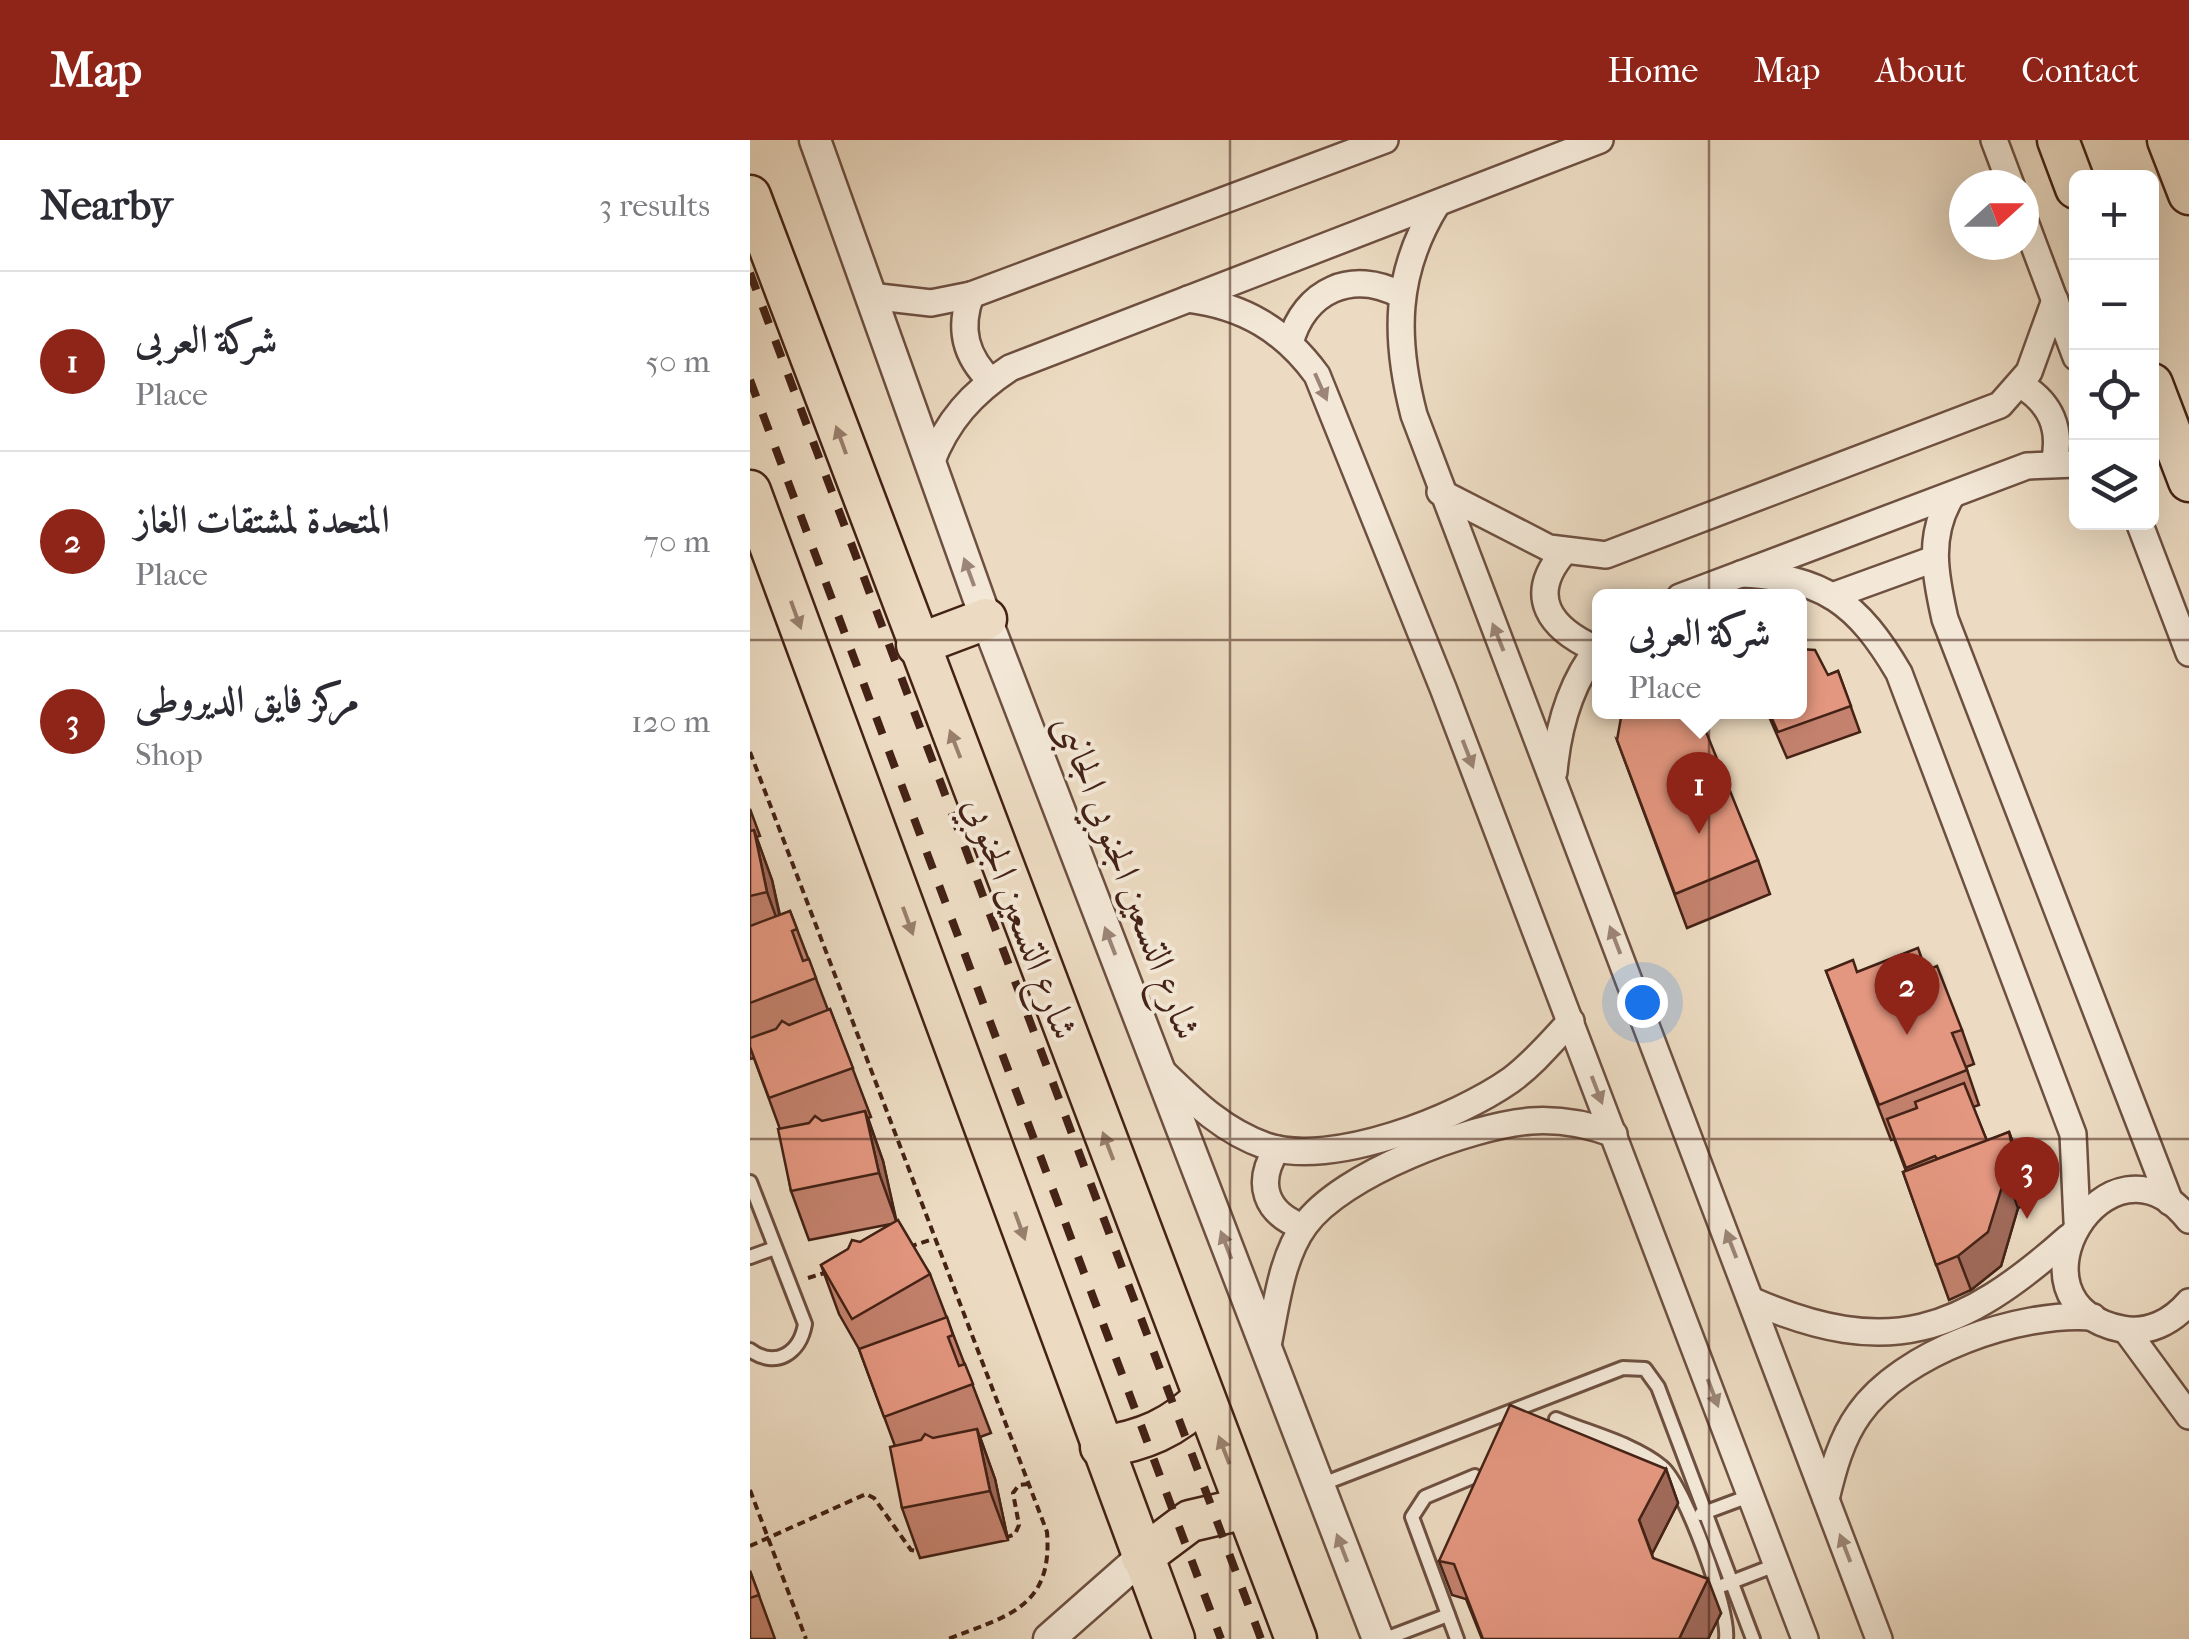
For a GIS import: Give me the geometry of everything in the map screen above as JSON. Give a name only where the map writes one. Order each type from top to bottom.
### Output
[{"type":"main road","points":[[2058,140],[2069,170]]},
{"type":"main road","points":[[2168,140],[2189,194]]},
{"type":"main road","name":"شارع التسعين الجنوبي","points":[[750,196],[1296,1639]]},
{"type":"main road","points":[[2159,402],[2189,481]]},
{"type":"main road","points":[[750,491],[1174,1639]]},
{"type":"main road","points":[[917,644],[986,619]]},
{"type":"main road","points":[[1101,1447],[1148,1437],[1188,1413],[1204,1397]]},
{"type":"main road","points":[[1142,1558],[1190,1521],[1246,1508]]},
{"type":"street","name":"شارع التسعين الجنوبي الجانبى","points":[[814,140],[986,619],[1378,1639]]},
{"type":"street","points":[[870,296],[932,303],[970,296],[1386,140]]},
{"type":"street","points":[[930,464],[943,432],[991,381],[1010,368],[1600,140]]},
{"type":"street","points":[[1994,140],[2005,170]]},
{"type":"street","points":[[1437,204],[1413,248],[1401,295],[1400,356],[1440,492],[1553,777],[1879,1639]]},
{"type":"street","points":[[2039,258],[2073,350]]},
{"type":"street","points":[[1290,343],[1309,304],[1332,288],[1360,282],[1401,295]]},
{"type":"street","points":[[970,296],[964,322],[967,348],[991,381]]},
{"type":"street","points":[[1188,300],[1234,308],[1290,343],[1317,375],[1571,1021],[1805,1639]]},
{"type":"street","points":[[1440,492],[1564,552],[1606,554],[1986,412],[2021,385],[2055,300]]},
{"type":"street","points":[[1699,589],[2027,466],[2065,464],[2050,412],[2021,385]]},
{"type":"street","points":[[1952,496],[1938,518],[1934,559],[1945,619],[2170,1202]]},
{"type":"street","points":[[2142,530],[2189,653]]},
{"type":"street","points":[[1564,552],[1547,579],[1548,610],[1567,636],[1592,646]]},
{"type":"street","points":[[1832,596],[1934,559]]},
{"type":"street","points":[[1741,574],[1784,576],[1815,584],[1878,638],[1899,674],[2073,1134],[2073,1229],[2068,1281],[2077,1301],[2093,1317]]},
{"type":"street","points":[[1553,777],[1558,732],[1572,690],[1592,658]]},
{"type":"street","points":[[1158,1067],[1212,1119],[1240,1136],[1277,1149],[1333,1152],[1364,1145],[1473,1102],[1533,1062],[1571,1021]]},
{"type":"street","points":[[1267,1350],[1290,1251],[1303,1227],[1326,1200],[1352,1182],[1496,1126],[1560,1121],[1614,1134]]},
{"type":"street","points":[[1277,1149],[1266,1166],[1263,1186],[1270,1206],[1284,1220],[1303,1227]]},
{"type":"street","points":[[1752,1301],[1834,1331],[1862,1334],[1918,1329],[1991,1299],[2073,1229],[2096,1203],[2120,1193],[2145,1193],[2170,1202],[2189,1220]]},
{"type":"street","points":[[1826,1500],[1844,1440],[1859,1414],[1902,1372],[2000,1329],[2047,1318],[2093,1317],[2126,1330],[2165,1324],[2189,1302]]},
{"type":"street","points":[[2126,1330],[2189,1416]]},
{"type":"street","points":[[1049,1639],[1142,1558]]},
{"type":"lane","points":[[750,1182],[805,1324],[802,1341],[791,1353],[776,1359],[750,1350]]},
{"type":"lane","points":[[750,1258],[776,1248]]},
{"type":"lane","points":[[1318,1486],[1634,1366],[1654,1376],[1753,1639]]},
{"type":"lane","points":[[1556,1419],[1661,1465],[1678,1488],[1716,1589],[1728,1625],[1726,1639]]},
{"type":"lane","points":[[1457,1639],[1412,1516],[1425,1496],[1475,1476]]},
{"type":"lane","points":[[1689,1519],[1752,1495]]},
{"type":"lane","points":[[1716,1589],[1778,1564]]},
{"type":"lane","points":[[1385,1639],[1448,1614]]},
{"type":"path","points":[[750,752],[1046,1532],[1049,1556],[1044,1578],[1032,1598],[1015,1613],[948,1639]]},
{"type":"path","points":[[898,1250],[935,1239]]},
{"type":"path","points":[[790,1284],[844,1267]]},
{"type":"path","points":[[993,1540],[1018,1530],[1013,1493],[1019,1486],[1029,1484]]},
{"type":"path","points":[[750,1490],[806,1639]]},
{"type":"path","points":[[750,1546],[866,1494],[874,1498],[911,1550],[939,1548]]},
{"type":"building","points":[[1807,650],[1815,650],[1828,675],[1838,671],[1851,706],[1778,732],[1772,719],[1807,719]]},
{"type":"building","points":[[1621,719],[1701,719],[1758,860],[1675,894],[1617,740]]},
{"type":"building","points":[[754,830],[767,892],[750,896],[750,831]]},
{"type":"building","points":[[790,911],[797,929],[792,931],[803,961],[809,959],[816,978],[750,1003],[750,926]]},
{"type":"building","points":[[1918,948],[1926,971],[1937,966],[1962,1030],[1952,1033],[1967,1070],[1879,1105],[1826,971],[1853,960],[1857,972]]},
{"type":"building","points":[[830,1009],[853,1068],[769,1098],[750,1038],[776,1029],[782,1021],[789,1025]]},
{"type":"building","points":[[1964,1083],[1987,1141],[1906,1168],[1887,1119],[1917,1108],[1915,1102]]},
{"type":"building","points":[[865,1111],[879,1173],[791,1191],[778,1129],[809,1123],[815,1116],[822,1121]]},
{"type":"building","points":[[2009,1132],[2014,1170],[2006,1174],[1988,1232],[1958,1256],[1936,1265],[1903,1172]]},
{"type":"building","points":[[898,1220],[930,1274],[852,1319],[821,1265],[848,1249],[852,1240],[860,1242]]},
{"type":"building","points":[[947,1317],[953,1335],[948,1337],[959,1366],[965,1364],[973,1384],[884,1417],[859,1349]]},
{"type":"building","points":[[1510,1405],[1666,1469],[1639,1520],[1653,1558],[1708,1579],[1679,1639],[1483,1639],[1454,1564],[1439,1561]]},
{"type":"building","points":[[977,1429],[990,1491],[902,1508],[890,1447],[921,1440],[925,1434],[933,1438]]},
{"type":"building","points":[[750,1571],[759,1595],[750,1598]]},
{"type":"railway","points":[[750,273],[1261,1639]]},
{"type":"railway","points":[[750,380],[1221,1639]]},
{"type":"place","name":"شركة العربى","points":[[1699,834]]},
{"type":"place","name":"المتحدة لمشتقات الغاز","points":[[1907,1035]]},
{"type":"place","name":"مركز فايق الديروطى","points":[[2027,1219]]}]
